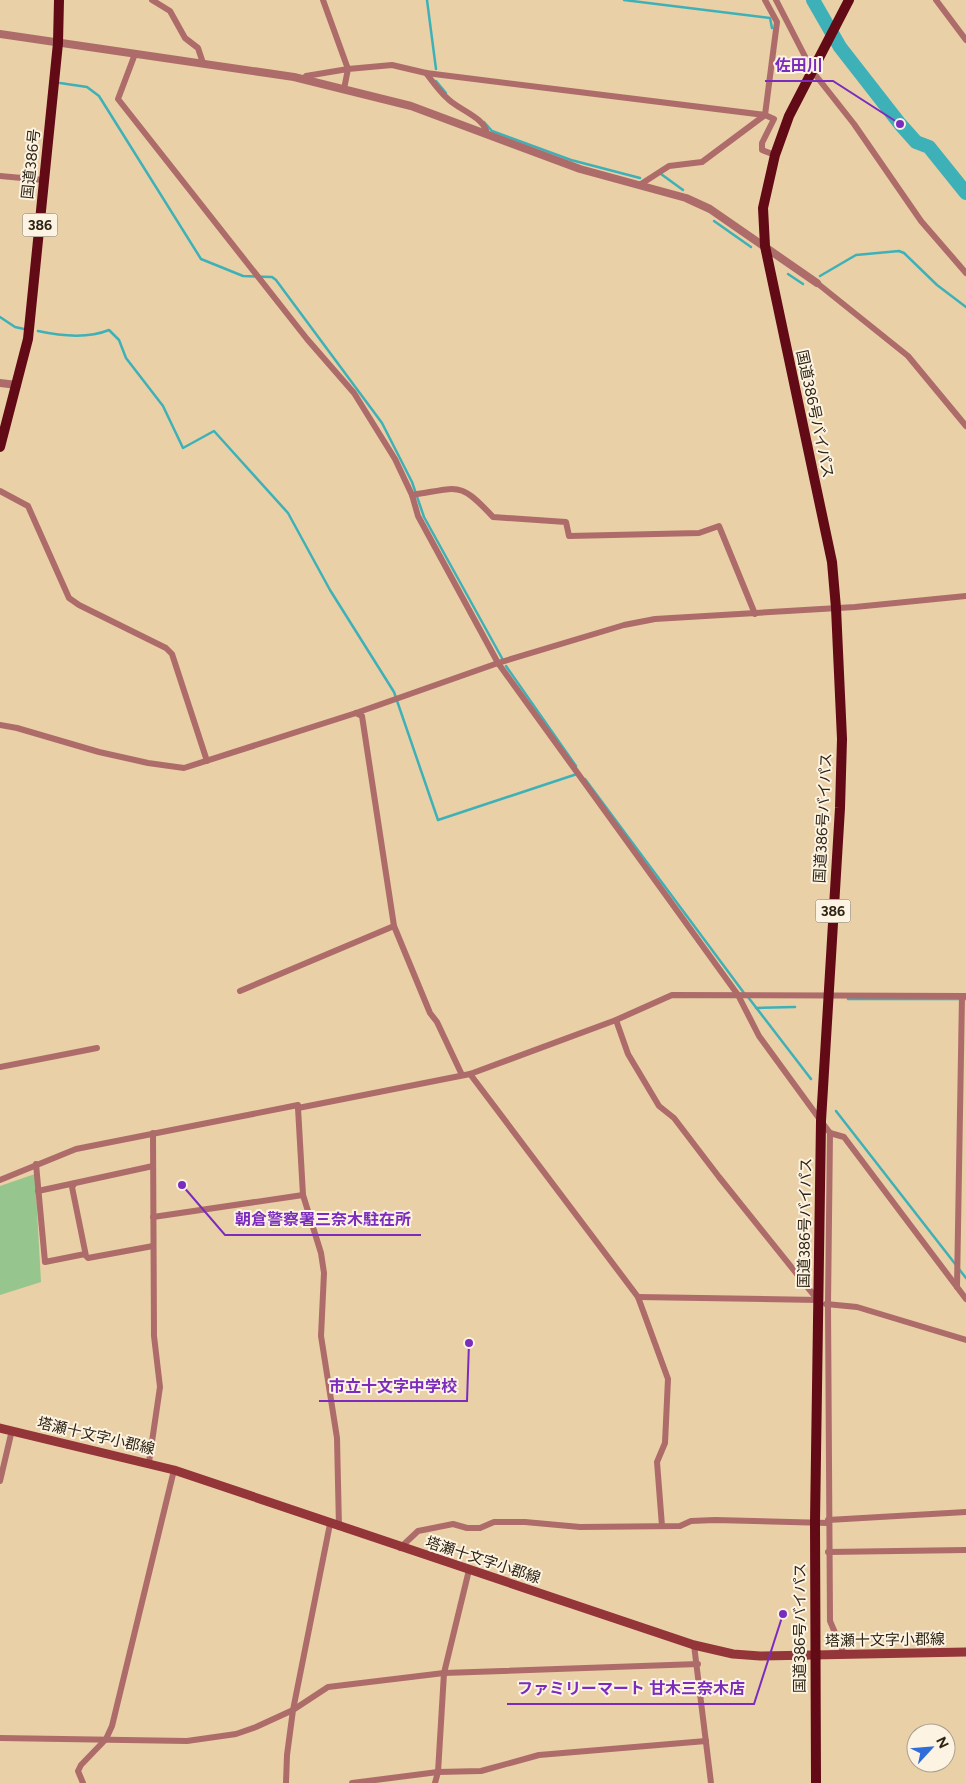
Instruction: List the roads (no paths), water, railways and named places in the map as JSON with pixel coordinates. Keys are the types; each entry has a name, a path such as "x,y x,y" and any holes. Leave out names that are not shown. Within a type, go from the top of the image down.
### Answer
{"highway":[{"name":"国道386号","path":"0,447 17,385 29,330 58,43 59,0"},
{"name":"国道386号バイパス","path":"816,1783 814,1522 821,1121 840,808 842,739 832,562 765,246 763,208 774,155 789,116 849,0"}],"main road":[{"name":"塔瀬十文字小郡線","path":"0,1428 150,1462 400,1548 694,1645 733,1654 816,1656 966,1652"}],"street":[{"path":"152,0 170,11 185,38 198,48 203,63"},
{"path":"323,0 348,69 344,89"},
{"path":"642,184 669,166 702,162 765,115 777,22 765,0"},
{"path":"776,0 813,72 854,124 921,221 966,273"},
{"path":"936,0 966,40"},
{"path":"0,34 303,79 410,106 580,168 686,198 710,209 817,283 908,356 966,426"},
{"path":"135,54 118,99 307,340 354,394 395,459 412,495 418,516 498,663 738,995 759,1036 821,1121 830,1133 844,1137 966,1299"},
{"path":"303,79 306,76 392,64 426,73 765,115 774,119 762,143 762,150 774,155"},
{"path":"426,73 448,99 481,123 487,135"},
{"path":"0,176 44,180"},
{"path":"0,383 17,385"},
{"path":"412,495 458,488 473,495 493,517 566,522 569,536 699,532 719,526 755,614"},
{"path":"0,491 28,506 70,598 79,605 166,648 172,654 207,761"},
{"path":"0,725 148,763 184,768 498,663 636,622 836,608 966,596"},
{"path":"356,712 362,716 394,926 430,1013 437,1022 462,1075"},
{"path":"240,991 394,926"},
{"path":"298,1108 470,1074 616,1020 672,996 828,995 963,998 957,1288"},
{"path":"616,1020 628,1054 659,1106 674,1118 718,1178 819,1300 828,1305 857,1307 966,1340"},
{"path":"0,1067 97,1048"},
{"path":"470,1074 638,1297 668,1379 665,1443 657,1462 662,1526"},
{"path":"0,1180 76,1149 298,1105 303,1194 321,1253 324,1273 321,1336 337,1438 335,1526 292,1710 286,1783"},
{"path":"150,1462 160,1387 154,1336 153,1133"},
{"path":"830,1133 828,1552 830,1621 844,1654"},
{"path":"36,1165 45,1262 85,1254"},
{"path":"38,1191 153,1166"},
{"path":"75,1183 72,1187 85,1254 88,1258 153,1246"},
{"path":"153,1218 303,1194"},
{"path":"638,1297 819,1300"},
{"path":"0,1481 12,1430"},
{"path":"83,1783 78,1771 81,1765 106,1739 112,1726 174,1470"},
{"path":"400,1548 418,1530 453,1524 467,1528 480,1528 494,1522 525,1522 572,1526 680,1526 691,1521 814,1522 966,1512"},
{"path":"828,1552 966,1550"},
{"path":"435,1783 438,1772 444,1673 469,1570"},
{"path":"694,1645 698,1664 711,1783"},
{"path":"0,1738 187,1741 212,1739 236,1734 292,1710 328,1687 444,1673 698,1664"},
{"path":"352,1783 438,1772 481,1771 539,1755 706,1741"}],"waterway":[{"path":"427,0 436,69"},
{"path":"624,0 770,18 772,28"},
{"path":"813,0 840,47 900,124 916,142 929,147 966,193"},
{"path":"436,81 446,93"},
{"path":"60,83 87,87 99,96 201,259 243,276 272,277 276,280 382,423 412,482 424,517 503,660"},
{"path":"484,122 492,131 571,160 640,178"},
{"path":"661,174 683,190"},
{"path":"714,221 751,247"},
{"path":"820,276 856,255 899,251 904,253 937,285 966,307"},
{"path":"788,274 803,284"},
{"path":"0,317 15,327 24,329"},
{"path":"38,331 83,336 109,330 119,340 126,358 163,406 183,448 214,431 288,513 330,590 394,692 438,820 577,774"},
{"path":"506,666 576,766"},
{"path":"585,779 744,993"},
{"path":"748,997 811,1079"},
{"path":"848,999 966,999"},
{"path":"756,1008 795,1007"},
{"path":"836,1111 956,1265"},
{"path":"959,1269 966,1278"}],"place":[{"name":"佐田川","path":"900,124"},
{"name":"朝倉警察署三奈木駐在所","path":"182,1185"},
{"name":"市立十文字中学校","path":"469,1343"},
{"name":"ファミリーマート 甘木三奈木店","path":"783,1614"}]}
